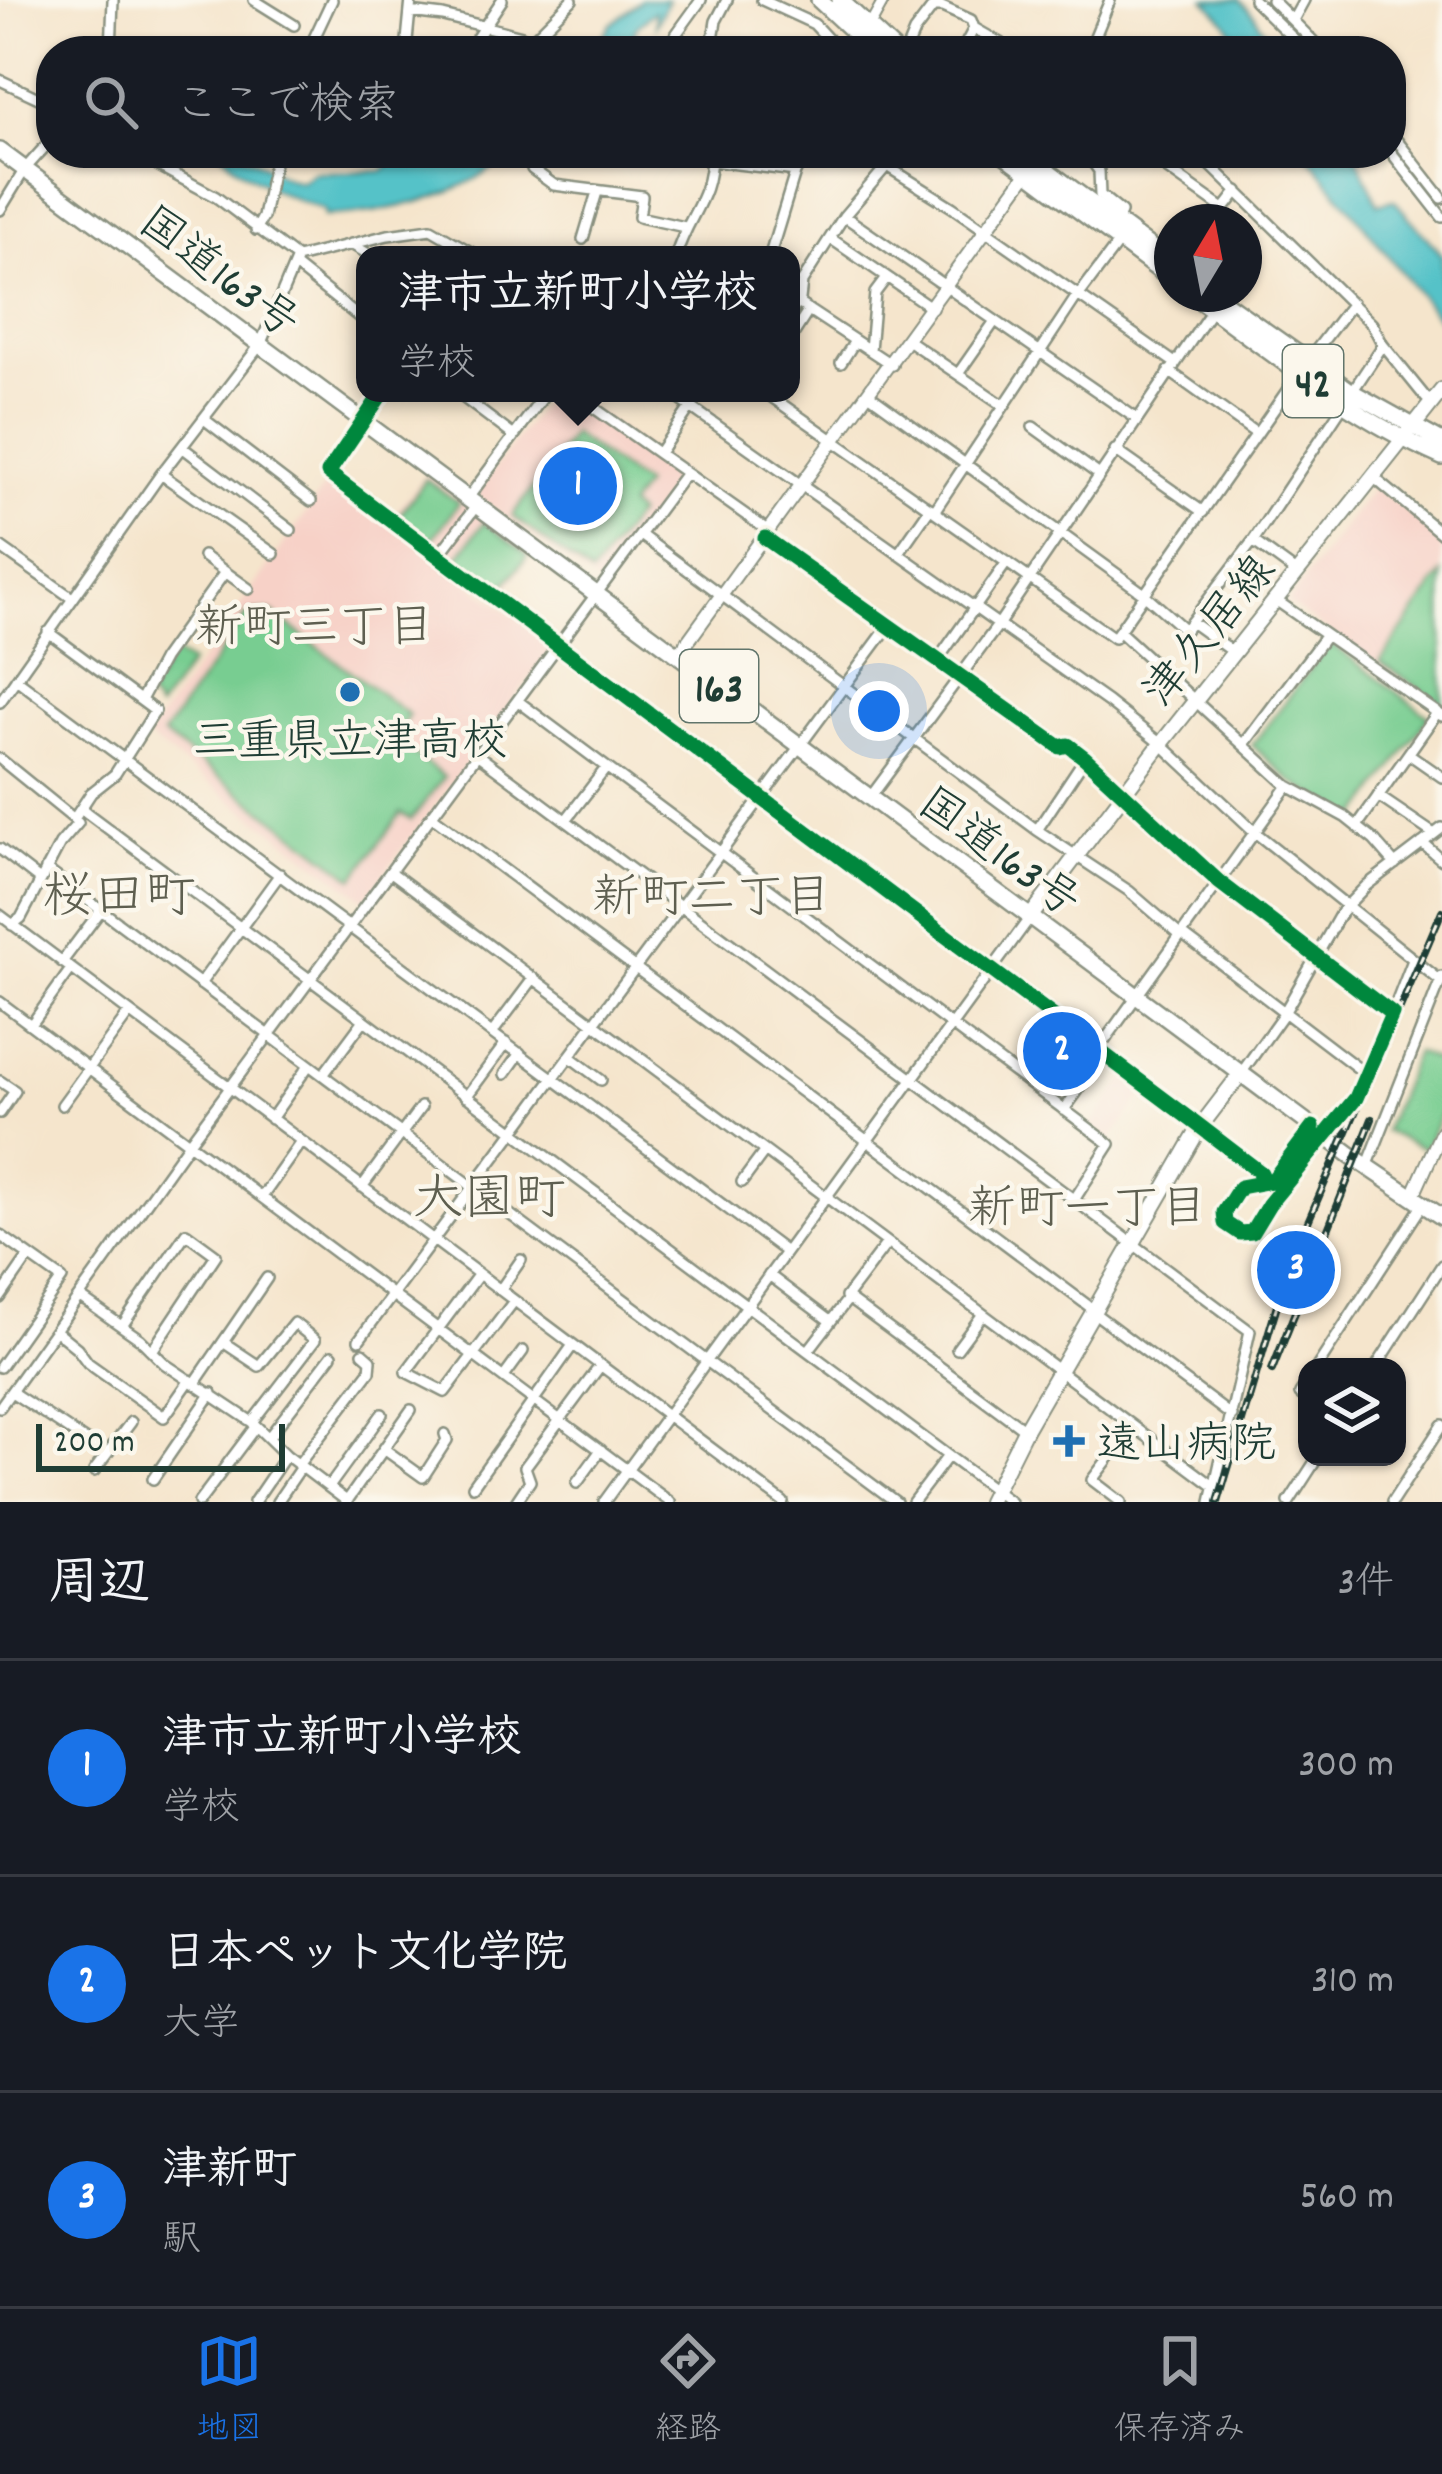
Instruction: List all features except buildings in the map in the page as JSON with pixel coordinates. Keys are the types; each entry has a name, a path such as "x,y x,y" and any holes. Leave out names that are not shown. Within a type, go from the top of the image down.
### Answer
{"main road":[{"path":"819,0 858,36"},
{"path":"840,0 879,36"},
{"name":"国道163号","path":"0,151 869,799 1367,1167 1442,1217"},
{"path":"1040,168 1119,242 1154,267"},
{"path":"1043,168 1154,250"},
{"name":"42","path":"1230,312 1442,457"},
{"name":"津久居線","path":"1031,916 1442,389"},
{"name":"42","path":"1405,433 1442,442"},
{"path":"991,1496 1024,1430 1200,1127 1242,1072"}],"street":[{"path":"112,36 113,0"},
{"path":"254,0 274,5 294,25"},
{"path":"315,36 332,0"},
{"path":"478,36 502,0"},
{"path":"536,36 572,0"},
{"path":"675,36 701,0"},
{"path":"714,36 727,0"},
{"path":"762,0 814,24 825,36"},
{"path":"869,27 884,0"},
{"path":"956,14 964,0"},
{"path":"1254,0 1291,36"},
{"path":"1272,0 1308,36"},
{"path":"1293,20 1304,0"},
{"path":"407,36 410,6 522,36"},
{"path":"1097,36 1105,6"},
{"path":"912,36 933,7 971,20 974,28 988,36"},
{"path":"970,36 974,28"},
{"path":"0,80 36,97"},
{"path":"1406,153 1442,198"},
{"path":"0,210 36,157"},
{"path":"163,168 216,196 356,314"},
{"path":"256,230 273,168"},
{"path":"533,168 554,185 642,196 639,217 685,227"},
{"path":"679,246 691,212 703,204 709,168"},
{"path":"778,168 796,171"},
{"path":"773,246 797,168"},
{"path":"800,288 844,216 885,168 1078,296 1257,434"},
{"path":"678,655 892,365 1027,168"},
{"path":"898,554 1119,242 1121,212 1100,195 1097,168"},
{"path":"1166,168 1216,204"},
{"path":"1214,168 1372,324 1426,398"},
{"path":"1403,168 1442,218"},
{"path":"1226,204 1238,191"},
{"path":"583,239 597,192"},
{"path":"844,216 1137,419"},
{"path":"0,702 161,474 260,345 296,262 351,244 436,229 462,246"},
{"path":"830,238 932,308"},
{"path":"351,244 356,247"},
{"path":"870,350 875,293 887,277"},
{"path":"779,402 1114,638 1352,303"},
{"path":"800,309 809,310 892,365"},
{"path":"800,324 809,310"},
{"path":"869,799 997,624 1208,312"},
{"path":"958,374 995,321"},
{"path":"841,363 855,341"},
{"path":"909,341 1003,405"},
{"path":"870,395 1059,531 1185,630 1253,541 1383,345"},
{"path":"376,402 326,479 440,555 1262,1173 1265,1182"},
{"path":"469,402 514,436"},
{"path":"440,555 539,402"},
{"path":"586,402 888,627 1060,747 1068,745 1125,791 1220,882 1392,1014"},
{"path":"683,402 1161,744 1256,833 1442,979 1367,1167"},
{"path":"658,453 695,402"},
{"path":"204,419 311,501"},
{"path":"1033,427 1098,474"},
{"path":"182,447 291,530"},
{"path":"1115,450 1203,512"},
{"path":"0,1407 189,1143 686,473"},
{"path":"161,474 274,554"},
{"path":"1372,476 1442,534"},
{"path":"642,536 1036,830 1129,890 1367,1075"},
{"path":"1253,541 1298,573"},
{"path":"0,547 71,598"},
{"path":"203,556 249,590"},
{"path":"937,661 1007,562"},
{"path":"141,700 225,572"},
{"path":"1277,601 1439,715 1357,826"},
{"path":"1191,622 1234,653"},
{"path":"359,1340 888,627"},
{"path":"12,925 21,918 92,794 115,774 155,711 48,632"},
{"path":"1119,632 1288,786 1357,826 1395,864"},
{"path":"1245,743 1326,635"},
{"path":"16,679 786,1252"},
{"path":"518,701 1110,1144 1074,1200"},
{"path":"1409,754 1442,778"},
{"path":"478,755 1250,1330 1211,1502"},
{"path":"1036,830 1085,758"},
{"path":"0,759 241,928 948,1456 991,1496 1010,1502"},
{"path":"566,820 606,768"},
{"path":"1064,1110 1138,994 1288,786"},
{"path":"1242,1072 1284,1013 1348,906 1438,831 1378,796"},
{"path":"432,816 1232,1417"},
{"path":"1422,844 1442,860"},
{"path":"0,849 40,880"},
{"path":"46,869 896,1502"},
{"path":"391,872 1214,1487"},
{"path":"200,984 280,874"},
{"path":"31,1024 101,910"},
{"path":"0,914 783,1502"},
{"path":"604,1502 1031,916"},
{"path":"1319,1131 1252,1232 1246,1235 1225,1223 1223,1212 1240,1187 1272,1181 1319,1131 1356,1098 1413,960"},
{"path":"493,1033 533,979"},
{"path":"0,1002 670,1502"},
{"path":"62,1105 129,1013"},
{"path":"323,1075 364,1020"},
{"path":"466,1096 506,1043"},
{"path":"505,1074 520,1054"},
{"path":"570,1057 601,1080"},
{"path":"271,1119 309,1065"},
{"path":"0,1081 15,1091 0,1113"},
{"path":"362,1187 421,1107"},
{"path":"1322,1358 1418,1201 1441,1135"},
{"path":"262,1197 301,1142"},
{"path":"742,1182 765,1151"},
{"path":"122,1326 186,1233 216,1255 152,1351"},
{"path":"0,1235 62,1279 0,1367"},
{"path":"808,1352 887,1243"},
{"path":"0,1298 29,1256"},
{"path":"500,1290 521,1260"},
{"path":"1382,1358 1442,1265"},
{"path":"479,1274 406,1372 445,1392 514,1301"},
{"path":"770,1275 830,1321"},
{"path":"56,1331 88,1363 164,1417 267,1278"},
{"path":"80,1298 254,1424 348,1502 411,1410"},
{"path":"848,1299 1024,1430"},
{"path":"957,1349 983,1314"},
{"path":"199,1502 315,1340 294,1323 259,1366 224,1342"},
{"path":"473,1486 573,1345"},
{"path":"504,1377 523,1351"},
{"path":"277,1502 370,1371 371,1360 363,1353"},
{"path":"269,1437 332,1355"},
{"path":"516,1502 530,1481 526,1467 600,1366"},
{"path":"153,1479 212,1393"},
{"path":"13,1394 106,1454"},
{"path":"328,1487 382,1414"},
{"path":"94,1471 130,1423"},
{"path":"1392,1502 1442,1425"},
{"path":"1121,1502 1092,1480 1133,1426"},
{"path":"384,1449 423,1478 447,1440 445,1434"},
{"path":"577,1483 601,1450"},
{"path":"254,1502 286,1455"},
{"path":"913,1502 948,1456"},
{"path":"1289,1502 1312,1466"}],"shaded area":[{"path":"543,402 581,402 681,473 600,586 475,495"},
{"path":"426,474 533,552 501,597 393,516"},
{"name":"三重県立津高校","path":"330,479 554,646 365,899 147,737"},
{"path":"1374,486 1442,539 1442,711 1287,603"},
{"path":"1126,1077 1146,1091 1110,1141 1091,1127"}],"green space":[{"path":"572,434 644,485 628,507 637,514 591,575 512,516"},
{"path":"426,479 459,503 431,541 398,517"},
{"path":"484,522 528,555 499,593 456,560"},
{"path":"1442,574 1442,704 1380,662"},
{"path":"271,612 409,715 393,738 444,777 411,820 401,813 354,878 163,735 248,613"},
{"path":"1330,643 1429,716 1357,819 1292,782 1252,745"},
{"path":"173,652 190,664 158,709 148,697"},
{"path":"1416,1052 1442,1064 1442,1111 1425,1149 1384,1131"}],"water":[{"path":"641,0 668,0 656,25 655,11 636,27 634,36 603,36"},
{"path":"1206,0 1239,0 1268,36 1234,36"},
{"path":"239,168 268,168 301,182 313,172 493,168 424,200 372,212 324,216 324,210 257,181"},
{"path":"1318,168 1362,168 1378,204 1394,200 1442,255 1442,323"}],"railway":[{"path":"1218,1502 1288,1268 1442,911"},
{"path":"1272,1370 1372,1119"}],"cycle path":[{"path":"376,402 328,473 1197,1124 1261,1173 1265,1182"},
{"path":"765,538 1060,747 1068,745 1219,882 1392,1014 1356,1098 1269,1204 1252,1232 1240,1233 1225,1223 1224,1212 1240,1187 1272,1181 1313,1127"}],"place":[{"name":"津市立新町小学校","path":"578,486"},
{"name":"三重県立津高校","path":"350,692"},
{"name":"日本ペット文化学院","path":"1062,1051"},
{"name":"津新町","path":"1296,1270"},
{"name":"遠山病院","path":"1069,1441"}],"district":[{"name":"新町三丁目","path":"315,624"},
{"name":"桜田町","path":"119,893"},
{"name":"新町二丁目","path":"712,894"},
{"name":"大園町","path":"489,1195"},
{"name":"新町一丁目","path":"1088,1205"}]}
